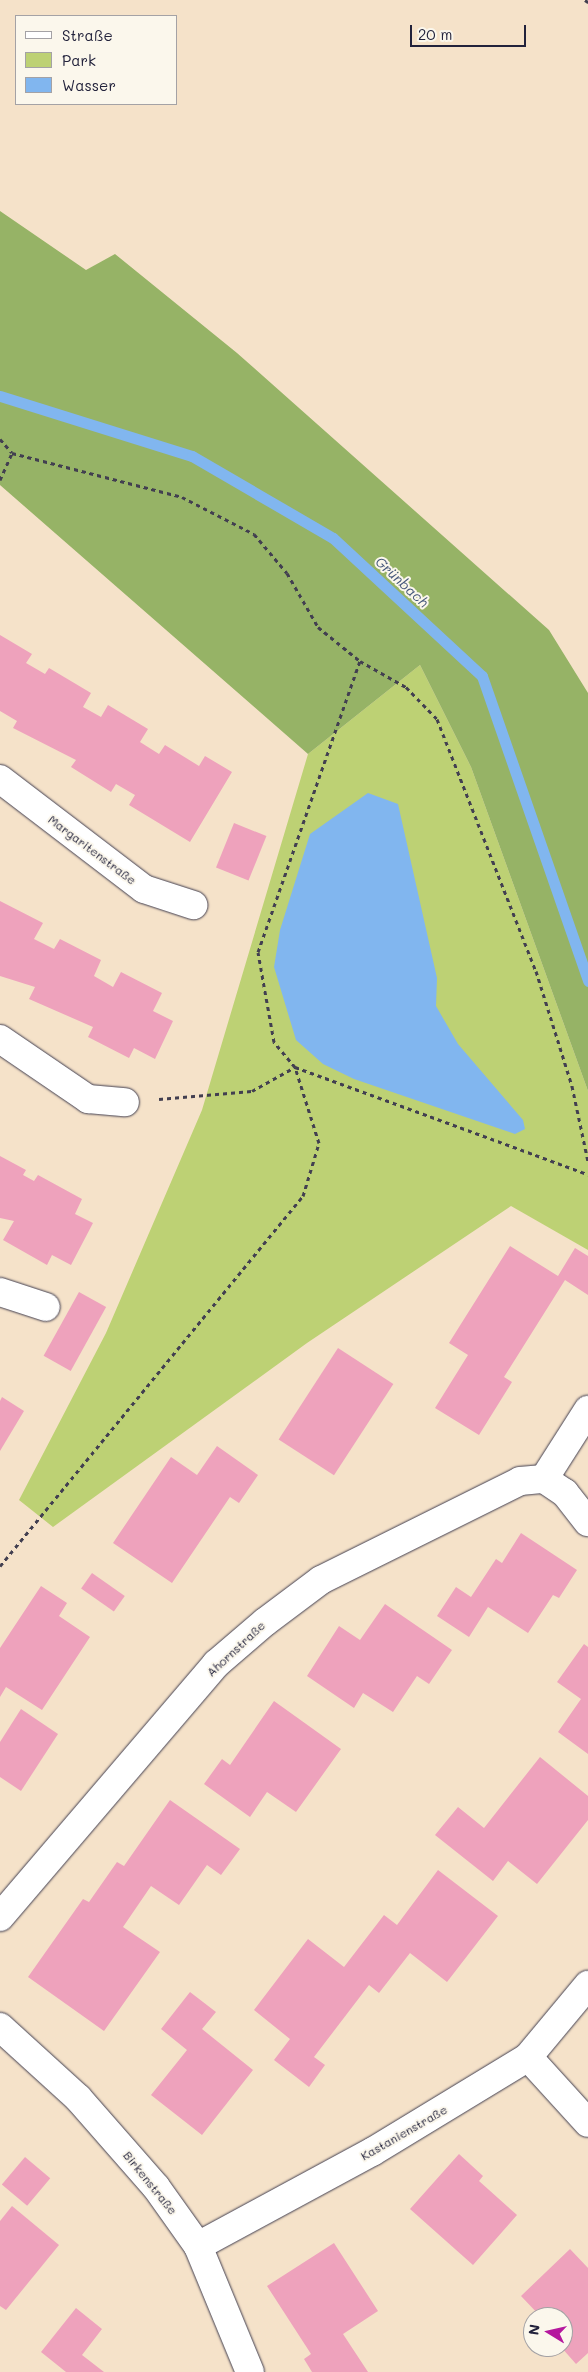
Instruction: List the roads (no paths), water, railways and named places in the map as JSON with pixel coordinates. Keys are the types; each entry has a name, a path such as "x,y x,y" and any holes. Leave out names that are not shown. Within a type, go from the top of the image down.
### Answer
{"street":[{"name":"Margaritenstraße","path":"0,779 144,889 193,905"},
{"path":"0,1039 88,1100 125,1102"},
{"path":"0,1292 46,1308"},
{"path":"588,1410 544,1479 565,1493 588,1522"},
{"name":"Ahornstraße","path":"0,1917 216,1664 265,1622 321,1580 520,1481 544,1479"},
{"path":"588,1985 528,2058 588,2123"},
{"name":"Birkenstraße","path":"0,2027 78,2098 156,2187 198,2246 250,2372"},
{"name":"Kastanienstraße","path":"198,2246 372,2152 528,2058"}],"water":[{"path":"368,793 398,804 437,978 436,1006 458,1044 523,1120 525,1129 515,1134 354,1079 323,1064 296,1040 274,967 280,930 310,834"}],"waterway":[{"name":"Grünbach","path":"0,396 192,456 333,538 482,676 588,981"}]}
